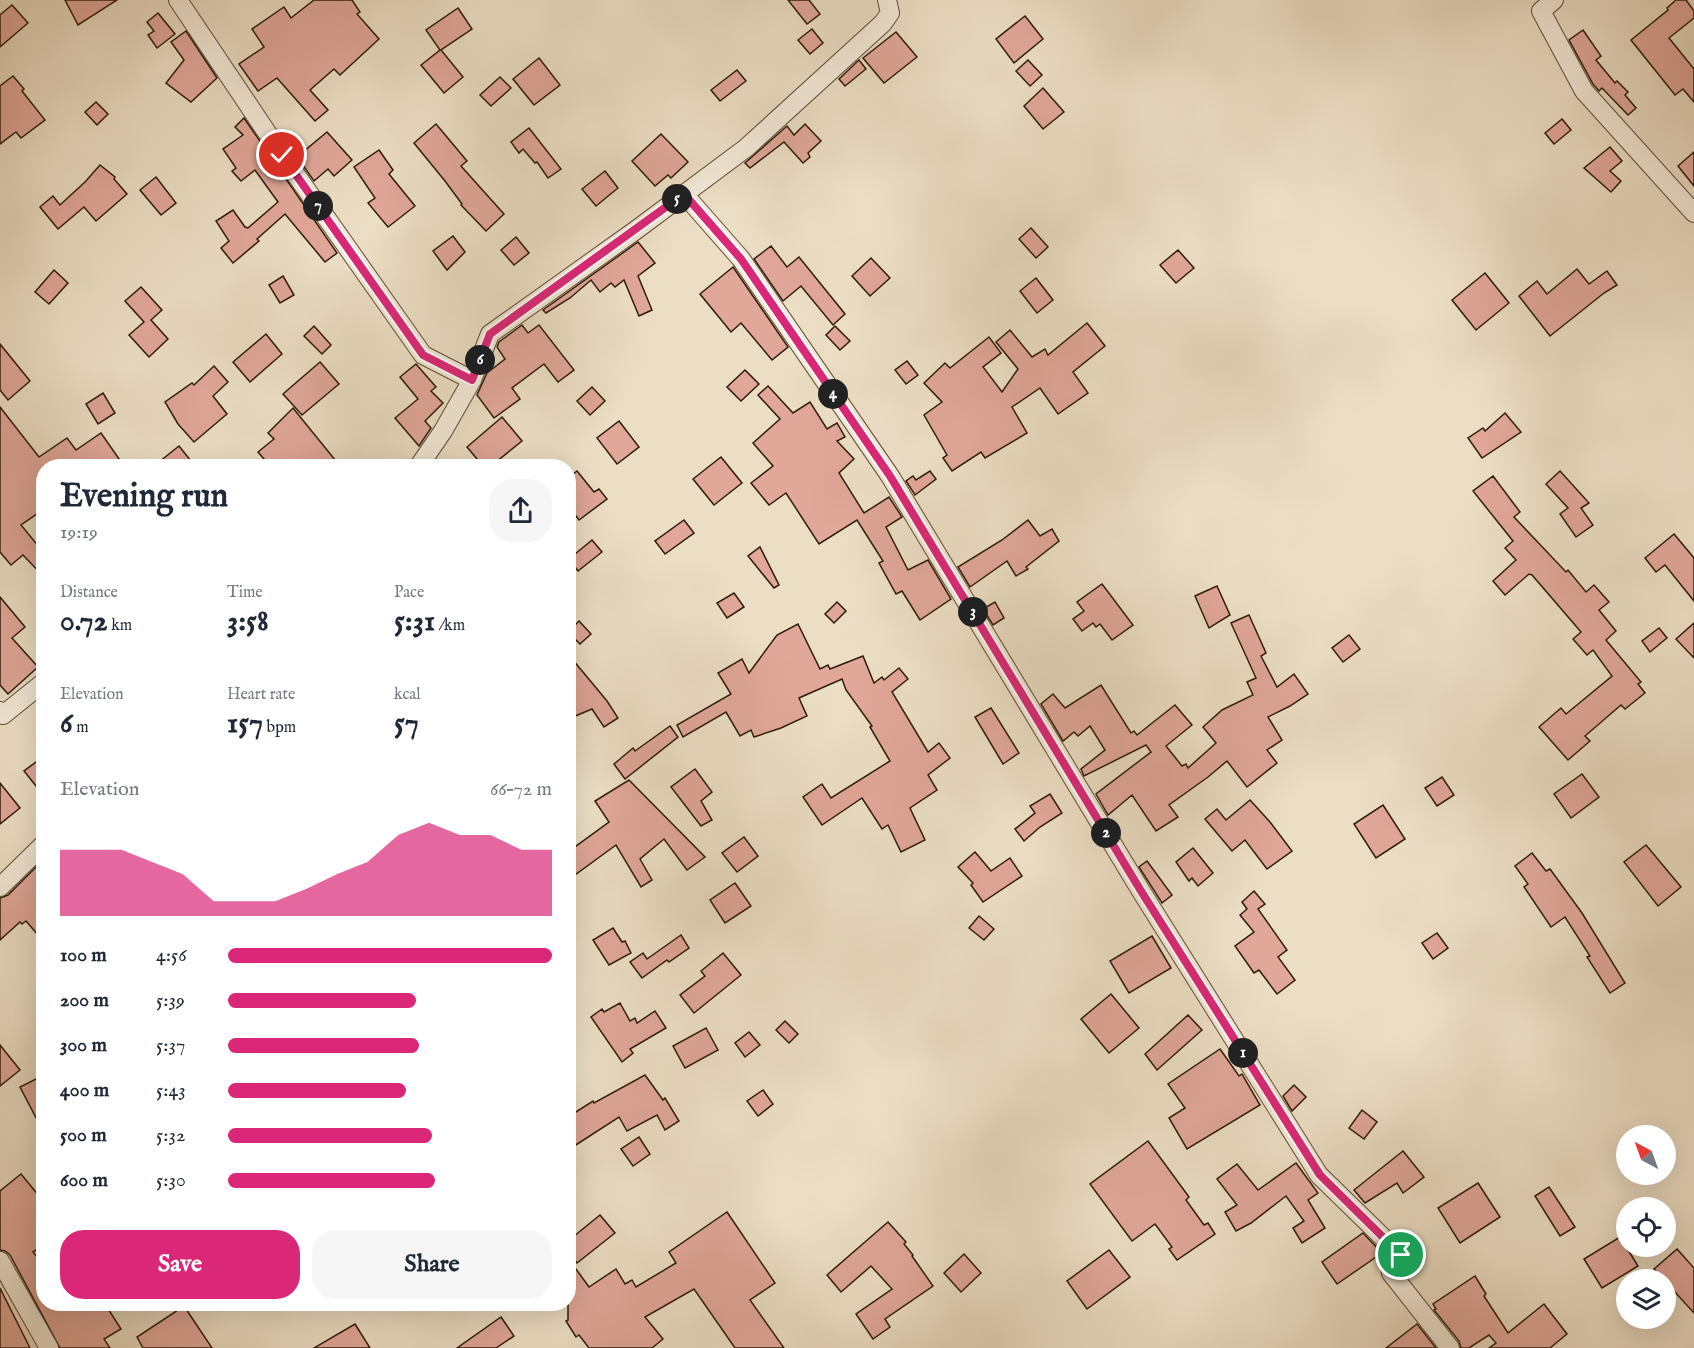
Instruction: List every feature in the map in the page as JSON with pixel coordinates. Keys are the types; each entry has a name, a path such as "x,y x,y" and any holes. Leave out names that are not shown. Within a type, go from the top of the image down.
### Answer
{"street":[{"path":"178,0 282,155 423,355 472,380"},
{"path":"424,459 443,431 472,380 490,334 746,147 883,23 890,13 887,0"},
{"path":"1554,0 1541,11 1584,91 1694,213"},
{"path":"684,194 741,259 890,476 1141,891 1320,1175 1401,1255 1391,1273 1450,1348"},
{"path":"0,711 3,715 36,688"},
{"path":"0,887 36,852"},
{"path":"0,1261 50,1348"}],"building":[{"path":"65,0 117,0 78,25"},
{"path":"314,0 352,0 360,12 357,14 379,39 340,75 334,69 310,90 328,110 315,121 277,78 258,91 239,64 264,47 252,29 284,7 291,18"},
{"path":"788,0 809,0 820,14 807,24"},
{"path":"1676,0 1686,0 1694,11 1694,18 1669,38 1694,69 1694,102 1683,89 1675,95 1631,40 1668,10 1667,8"},
{"path":"12,5 28,23 0,47 0,15"},
{"path":"458,8 472,29 441,50 463,77 444,93 421,65 440,50 426,30"},
{"path":"158,13 175,34 157,48 148,35 154,31 147,22"},
{"path":"1025,16 1043,39 1014,63 996,39"},
{"path":"812,29 823,43 810,54 798,40"},
{"path":"1583,30 1601,56 1596,60 1615,83 1617,81 1628,92 1625,95 1636,108 1628,115 1602,88 1599,91 1593,84 1569,40"},
{"path":"186,31 217,78 191,102 166,83 184,60 171,42"},
{"path":"896,32 917,57 884,83 863,58"},
{"path":"539,58 560,85 534,105 513,79"},
{"path":"859,60 866,69 845,86 839,79"},
{"path":"1028,60 1042,75 1030,86 1016,71"},
{"path":"737,70 746,81 720,101 711,90"},
{"path":"13,76 45,120 21,138 16,132 0,144 0,86"},
{"path":"500,77 511,88 491,106 480,95"},
{"path":"1043,88 1064,112 1043,129 1024,106"},
{"path":"96,102 108,114 97,125 85,112"},
{"path":"244,118 337,253 325,262 285,214 257,239 259,241 233,263 221,248 229,241 216,221 233,210 248,228 278,202 255,170 241,181 232,171 236,168 223,149 243,135 235,127"},
{"path":"1562,119 1571,130 1554,144 1545,133"},
{"path":"436,124 467,161 461,166 504,214 486,231 461,205 414,143"},
{"path":"805,124 821,141 808,153 810,157 803,163 784,142 750,168 745,163 787,126 794,135"},
{"path":"529,128 561,169 548,178 537,162 535,163 523,149 519,153 511,142"},
{"path":"327,132 352,160 334,176 328,169 314,181 297,157"},
{"path":"661,134 688,162 671,178 668,175 655,186 632,161"},
{"path":"1610,147 1622,161 1610,171 1621,181 1611,192 1584,168"},
{"path":"379,150 393,170 389,174 415,206 388,227 368,203 375,198 354,167"},
{"path":"1694,152 1694,186 1678,166"},
{"path":"100,165 115,177 114,179 127,194 96,221 84,207 58,229 40,207 53,196 60,205"},
{"path":"605,171 618,188 596,206 582,189"},
{"path":"156,177 176,203 161,215 140,190"},
{"path":"1031,228 1048,247 1036,258 1019,239"},
{"path":"453,236 465,252 447,270 433,251"},
{"path":"516,237 529,253 514,265 501,250"},
{"path":"638,242 655,263 638,276 652,310 639,316 624,280 615,287 611,283 600,292 591,280 570,298 546,313 543,310"},
{"path":"771,246 787,267 799,257 845,314 833,325 801,286 783,301 754,259"},
{"path":"1178,250 1194,268 1176,283 1160,265"},
{"path":"871,258 890,278 870,296 852,276"},
{"path":"733,267 788,347 772,360 741,323 731,332 700,294"},
{"path":"1577,269 1589,284 1607,271 1617,285 1550,336 1519,296 1537,281 1547,294"},
{"path":"54,270 68,283 49,304 35,292"},
{"path":"1485,273 1509,303 1476,330 1452,300"},
{"path":"283,276 294,295 280,303 269,285"},
{"path":"1036,278 1053,300 1037,313 1020,291"},
{"path":"141,287 162,310 151,320 168,339 149,357 129,335 144,322 125,301"},
{"path":"1087,323 1105,346 1073,372 1088,393 1058,414 1040,388 1012,407 1027,433 985,458 981,452 952,471 943,458 947,455 924,415 942,402 924,383 945,363 950,368 989,337 1001,353 983,367 1002,392 1018,369 996,342 1010,330 1032,357 1045,349 1048,355"},
{"path":"522,325 528,333 539,325 574,370 558,382 544,364 512,388 520,399 494,418 477,395 487,373 505,359 497,347 499,342"},
{"path":"314,326 331,345 322,354 304,336"},
{"path":"835,326 850,341 840,350 826,335"},
{"path":"266,334 282,354 250,382 233,362"},
{"path":"0,344 30,381 8,400 0,390"},
{"path":"907,361 918,375 906,384 895,370"},
{"path":"320,362 339,384 302,415 283,394"},
{"path":"416,364 436,387 431,391 443,403 425,421 431,428 419,446 395,418 418,399 400,377"},
{"path":"214,366 228,382 213,396 227,414 194,442 178,424 165,402 192,383 194,385"},
{"path":"745,370 759,384 741,401 727,387"},
{"path":"768,386 793,413 810,402 827,429 837,423 845,437 837,441 854,459 839,473 864,513 889,497 902,517 886,527 908,570 928,560 951,599 920,620 902,591 896,594 879,563 883,561 857,520 819,544 786,493 769,505 751,483 773,466 753,443 780,419 758,395"},
{"path":"592,387 605,401 590,415 577,401"},
{"path":"103,393 115,413 98,424 86,404"},
{"path":"0,407 39,457 67,438 76,450 101,433 119,459 36,459 36,515 21,525 36,543 36,569 23,555 11,565 0,552"},
{"path":"293,408 334,459 264,459 258,452 274,439 268,433"},
{"path":"1505,413 1521,432 1482,458 1468,438 1483,428 1485,431"},
{"path":"502,417 522,441 500,459 477,459 467,447"},
{"path":"619,421 639,447 617,464 597,438"},
{"path":"179,446 189,459 163,459"},
{"path":"721,457 742,483 714,505 693,479"},
{"path":"930,471 936,479 915,495 906,481 913,476 916,480"},
{"path":"1560,471 1589,503 1581,508 1593,525 1576,537 1560,514 1568,508 1546,484"},
{"path":"576,472 594,492 599,489 607,499 579,520 576,516"},
{"path":"1493,476 1520,512 1514,517 1566,572 1568,570 1586,592 1594,585 1609,602 1599,610 1616,631 1606,640 1641,682 1638,684 1645,693 1625,709 1621,705 1585,736 1590,741 1568,760 1539,727 1561,708 1566,714 1612,676 1593,650 1587,655 1573,639 1581,632 1532,575 1529,574 1505,595 1493,581 1516,560 1505,548 1513,541 1473,491"},
{"path":"684,520 694,533 665,554 655,541"},
{"path":"1028,520 1040,536 1052,529 1059,541 1026,567 1028,569 1016,576 1007,561 970,587 958,567 1002,540"},
{"path":"1674,534 1694,558 1694,601 1665,565 1656,572 1645,558"},
{"path":"592,540 602,552 578,571 576,553"},
{"path":"760,547 779,585 774,588 748,556"},
{"path":"1102,584 1133,625 1112,640 1100,624 1096,627 1093,623 1082,631 1073,619 1084,611 1077,602"},
{"path":"1217,586 1230,615 1209,628 1195,596"},
{"path":"734,593 744,607 727,618 717,603"},
{"path":"0,597 25,627 12,638 36,665 36,669 8,694 0,685"},
{"path":"837,602 846,611 834,623 825,614"},
{"path":"995,602 1004,618 993,625 983,609"},
{"path":"1249,615 1266,653 1261,656 1277,687 1294,674 1308,694 1268,717 1282,740 1267,750 1277,763 1247,787 1227,761 1169,805 1178,817 1156,831 1132,795 1108,815 1096,794 1151,752 1146,745 1084,776 1081,769 1105,750 1090,726 1078,736 1074,732 1063,741 1041,704 1053,694 1065,708 1101,685 1131,733 1134,731 1137,735 1175,705 1192,725 1166,746 1182,766 1186,764 1188,768 1216,743 1203,727 1222,710 1253,695 1247,682 1256,678 1231,623"},
{"path":"579,621 591,634 580,644 576,640 576,624"},
{"path":"1694,623 1694,658 1676,639"},
{"path":"798,624 820,669 828,665 830,669 863,656 874,683 882,677 884,680 899,668 908,679 892,692 928,752 939,743 950,758 928,775 937,790 910,808 925,840 901,852 888,825 882,829 862,798 822,825 803,797 822,784 831,798 890,761 870,727 872,726 846,690 842,679 799,698 807,716 781,728 754,737 751,730 740,736 726,712 683,737 677,725 731,694 718,673 742,659 749,673 777,635"},
{"path":"1659,628 1667,638 1650,652 1642,641"},
{"path":"1349,635 1360,649 1343,662 1332,648"},
{"path":"576,664 618,718 604,727 592,709 576,716"},
{"path":"991,708 1019,753 1003,764 975,717"},
{"path":"670,726 678,737 625,779 614,764 633,748 635,751"},
{"path":"36,762 36,786 24,771"},
{"path":"695,769 712,792 701,801 712,820 701,826 671,787"},
{"path":"1582,774 1599,797 1571,818 1554,794"},
{"path":"1442,777 1454,795 1437,806 1425,788"},
{"path":"629,780 705,857 687,870 664,839 640,859 652,880 641,887 616,845 576,874 576,846 609,822 595,801"},
{"path":"0,783 20,808 0,824"},
{"path":"1050,794 1062,813 1024,841 1015,829 1035,813 1030,806"},
{"path":"1250,800 1292,851 1267,869 1245,840 1232,851 1205,819 1217,809 1226,820"},
{"path":"1383,805 1405,839 1376,858 1354,824"},
{"path":"744,837 758,856 737,872 722,853"},
{"path":"1646,845 1681,887 1658,906 1624,862"},
{"path":"1193,848 1213,873 1198,886 1192,878 1189,881 1176,862"},
{"path":"975,852 991,871 1010,858 1022,876 983,902 971,885 973,883 958,867"},
{"path":"1532,853 1546,871 1550,869 1582,913 1625,983 1610,993 1565,917 1551,927 1524,887 1528,884 1515,866"},
{"path":"1147,861 1172,895 1162,903 1139,867"},
{"path":"36,867 36,933 26,921 22,924 20,922 0,940 0,898 8,895"},
{"path":"735,883 751,906 725,923 710,900"},
{"path":"1254,891 1265,904 1258,909 1287,950 1278,957 1295,980 1277,994 1259,970 1254,973 1235,946 1254,932 1240,915 1247,909 1242,902"},
{"path":"979,916 994,929 984,940 969,928"},
{"path":"613,928 622,942 625,941 631,953 609,965 593,940"},
{"path":"1437,933 1448,948 1433,959 1422,943"},
{"path":"681,935 689,948 642,978 630,962 643,953 647,959"},
{"path":"1152,936 1171,968 1129,993 1110,961"},
{"path":"723,953 741,975 694,1013 680,995 705,976 701,971"},
{"path":"1111,994 1139,1028 1109,1053 1081,1019"},
{"path":"620,1003 630,1021 635,1018 637,1023 655,1011 666,1028 630,1049 633,1053 622,1062 591,1017 602,1009 604,1012"},
{"path":"1188,1015 1202,1030 1157,1070 1145,1054"},
{"path":"785,1021 798,1034 789,1043 776,1030"},
{"path":"706,1028 718,1050 685,1068 673,1046"},
{"path":"749,1032 760,1045 745,1057 735,1043"},
{"path":"0,1045 20,1070 0,1086"},
{"path":"1220,1049 1239,1076 1242,1074 1260,1105 1187,1149 1169,1118 1185,1108 1168,1084"},
{"path":"645,1075 663,1100 665,1098 679,1121 665,1130 657,1115 627,1131 619,1117 576,1145 576,1112 593,1101 594,1103"},
{"path":"36,1079 36,1118 20,1087"},
{"path":"1294,1085 1306,1097 1292,1111 1283,1096"},
{"path":"763,1090 773,1104 758,1116 747,1101"},
{"path":"1362,1110 1377,1122 1364,1139 1349,1128"},
{"path":"639,1137 650,1154 633,1166 621,1149"},
{"path":"1148,1141 1189,1197 1186,1200 1204,1225 1208,1223 1215,1234 1177,1260 1169,1249 1172,1247 1155,1224 1132,1241 1090,1184"},
{"path":"1403,1151 1424,1177 1403,1193 1397,1183 1365,1203 1354,1190"},
{"path":"1296,1163 1318,1193 1308,1200 1325,1228 1302,1243 1293,1228 1304,1221 1286,1196 1251,1223 1236,1231 1225,1212 1237,1205 1217,1179 1237,1164 1258,1190"},
{"path":"21,1174 36,1192 36,1250 33,1252 36,1256 36,1303 10,1255 0,1250 0,1191"},
{"path":"1478,1183 1500,1217 1460,1243 1438,1208"},
{"path":"1549,1187 1575,1227 1560,1236 1535,1196"},
{"path":"727,1212 775,1283 750,1300 784,1348 735,1348 694,1289 645,1317 663,1339 652,1348 589,1348 579,1335 576,1337 566,1321 568,1311 576,1311 576,1269 589,1287 616,1269 625,1284 632,1280 636,1287 676,1263 669,1252"},
{"path":"600,1215 615,1233 577,1263 576,1234"},
{"path":"888,1222 906,1242 904,1244 933,1286 885,1319 890,1327 873,1339 856,1314 892,1289 871,1266 841,1292 827,1275"},
{"path":"1363,1233 1382,1253 1337,1284 1322,1262"},
{"path":"1616,1239 1616,1257 1632,1257 1638,1266 1633,1269 1616,1269 1616,1279 1602,1288 1584,1259"},
{"path":"1109,1250 1130,1277 1087,1309 1067,1281"},
{"path":"1676,1250 1694,1268 1694,1313 1676,1293 1676,1269 1654,1269 1668,1257 1676,1257"},
{"path":"964,1254 981,1273 961,1292 944,1273"},
{"path":"1475,1276 1486,1294 1484,1296 1508,1333 1544,1304 1567,1334 1550,1348 1489,1348 1496,1343 1489,1335 1469,1348 1461,1348 1459,1341 1434,1310 1436,1309 1433,1304"},
{"path":"0,1288 30,1348 0,1348"},
{"path":"40,1311 109,1311 121,1329 104,1339 110,1348 60,1348"},
{"path":"176,1311 187,1311 212,1348 143,1348 137,1337"},
{"path":"501,1317 514,1336 496,1348 457,1348"},
{"path":"355,1324 370,1348 314,1348"},
{"path":"1417,1324 1436,1348 1386,1348"}],"route":[{"path":"282,155 423,355 472,380 490,334 684,194 741,259 890,476 1141,891 1320,1175 1401,1255"}]}
